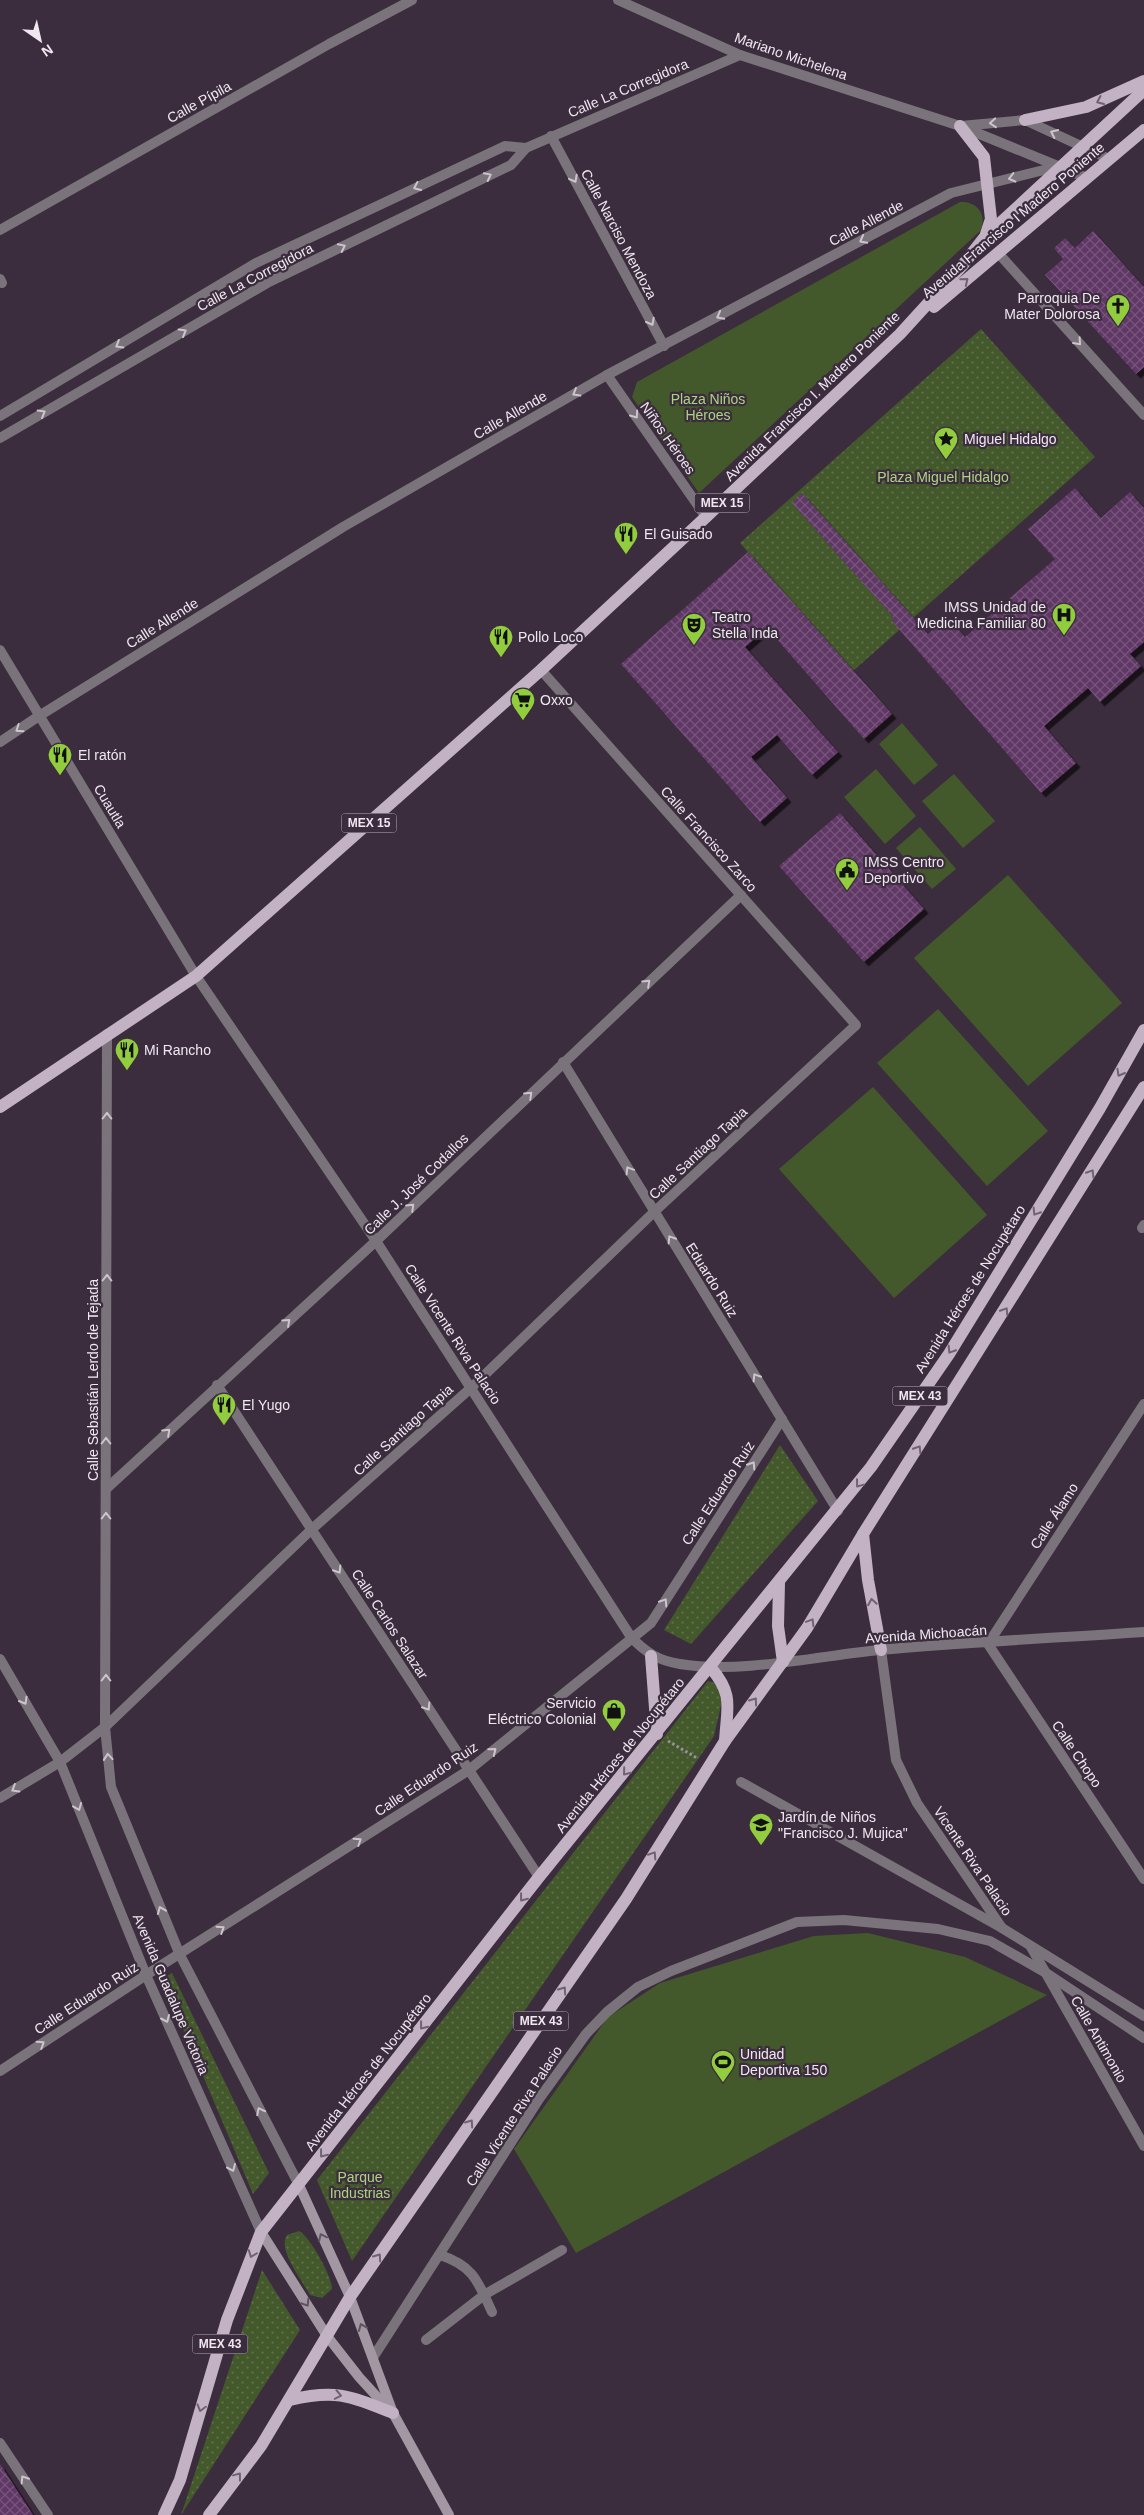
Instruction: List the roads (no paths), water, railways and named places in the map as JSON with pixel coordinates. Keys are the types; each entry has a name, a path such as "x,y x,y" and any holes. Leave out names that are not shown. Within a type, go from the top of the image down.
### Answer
{"main road":[{"path":"1025,120 1086,107 1144,81"},
{"name":"Avenida Francisco I. Madero Poniente","path":"0,1107 196,976 541,670 706,518 900,334 962,266 984,238 1144,90"},
{"path":"960,126 984,157 991,219 984,238"},
{"name":"Avenida Francisco I Madero Poniente","path":"900,334 999,254 1144,130"},
{"name":"Avenida Héroes de Nocupétaro","path":"164,2515 180,2480 227,2320 260,2232 539,1877 711,1668 838,1511 871,1467 949,1354 1100,1108 1144,1030"},
{"name":"MEX 43","path":"209,2515 261,2446 350,2297 626,1899 725,1741 807,1628 863,1534 1144,1087"},
{"path":"863,1534 870,1589 881,1650"},
{"path":"778,1583 778,1626 783,1662"},
{"path":"651,1656 656,1734"},
{"path":"711,1668 724,1683 728,1696 725,1741"},
{"name":"Avenida Guadalupe Victoria","path":"298,2185 350,2297 374,2356 393,2413"},
{"name":"Avenida Guadalupe Victoria","path":"260,2232 327,2336 359,2377 393,2413"},
{"path":"290,2400 328,2393 357,2399 393,2413 449,2515"}],"street":[{"name":"Calle Pípila","path":"0,230 329,44 412,0"},
{"name":"Mariano Michelena","path":"618,0 740,55 960,126 1087,178"},
{"name":"Calle La Corregidora","path":"0,438 269,282 511,165 526,148 740,55"},
{"name":"Mariano Michelena","path":"960,126 1025,120 1109,159"},
{"name":"Calle Narciso Mendoza","path":"551,136 664,346"},
{"name":"Calle La Corregidora","path":"0,416 256,263 504,146 526,148"},
{"name":"Calle Allende","path":"0,742 343,527 607,375 951,193 1060,166"},
{"path":"999,254 1144,415"},
{"name":"Niños Héroes","path":"607,375 706,518"},
{"name":"Cuautla","path":"0,650 196,976"},
{"name":"Calle Francisco Zarco","path":"541,670 856,1026"},
{"name":"Calle J. José Codallos","path":"106,1489 376,1241 741,895"},
{"name":"Calle Vicente Riva Palacio","path":"196,976 376,1241 472,1387 631,1637 651,1656 678,1664 711,1668"},
{"name":"Calle Santiago Tapia","path":"0,1798 60,1762 105,1727 312,1530 472,1387 654,1212 856,1026"},
{"name":"Calle Sebastián Lerdo de Tejada","path":"105,1727 107,1034"},
{"name":"Eduardo Ruiz","path":"563,1062 838,1511"},
{"name":"Calle Carlos Salazar","path":"217,1386 539,1877"},
{"name":"Calle Álamo","path":"988,1644 1144,1404"},
{"name":"Calle Eduardo Ruiz","path":"0,2071 146,1975 468,1770 631,1637 651,1623 782,1419"},
{"name":"Avenida Michoacán","path":"711,1668 783,1662 881,1650 1144,1632"},
{"name":"Calle Chopo","path":"988,1644 1144,1879"},
{"name":"Vicente Riva Palacio","path":"881,1650 896,1760 917,1804 1002,1928 1144,2016"},
{"name":"Avenida Guadalupe Victoria","path":"0,1659 60,1762 146,1975 260,2232"},
{"name":"Avenida Guadalupe Victoria","path":"105,1727 111,1787 180,1955 298,2185"},
{"path":"741,1782 1002,1928"},
{"name":"Calle Vicente Riva Palacio","path":"374,2356 440,2256 539,2099 586,2034 606,2012 638,1987 671,1971 797,1922 844,1920 938,1929 990,1941 1046,1973 1144,2038"},
{"name":"Calle Antimonio","path":"1030,1946 1144,2146"},
{"path":"426,2340 484,2295 562,2250"},
{"path":"440,2256 462,2263 472,2273 492,2312"},
{"path":"0,2443 48,2515"}],"place":[{"name":"Parroquia De Mater Dolorosa","path":"1118,327"},
{"name":"Miguel Hidalgo","path":"946,460"},
{"name":"El Guisado","path":"626,555"},
{"name":"IMSS Unidad de Medicina Familiar 80","path":"1064,636"},
{"name":"Teatro Stella Inda","path":"694,646"},
{"name":"Pollo Loco","path":"501,658"},
{"name":"Oxxo","path":"523,721"},
{"name":"El ratón","path":"60,776"},
{"name":"IMSS Centro Deportivo","path":"847,891"},
{"name":"Mi Rancho","path":"127,1071"},
{"name":"El Yugo","path":"224,1426"},
{"name":"Servicio Eléctrico Colonial","path":"614,1732"},
{"name":"Jardín de Niños \"Francisco J. Mujica\"","path":"761,1846"},
{"name":"Unidad Deportiva 150","path":"723,2083"}],"park label":[{"name":"Plaza Niños Héroes","path":"708,408"},
{"name":"Plaza Miguel Hidalgo","path":"943,477"},
{"name":"Parque Industrias","path":"360,2186"}]}
